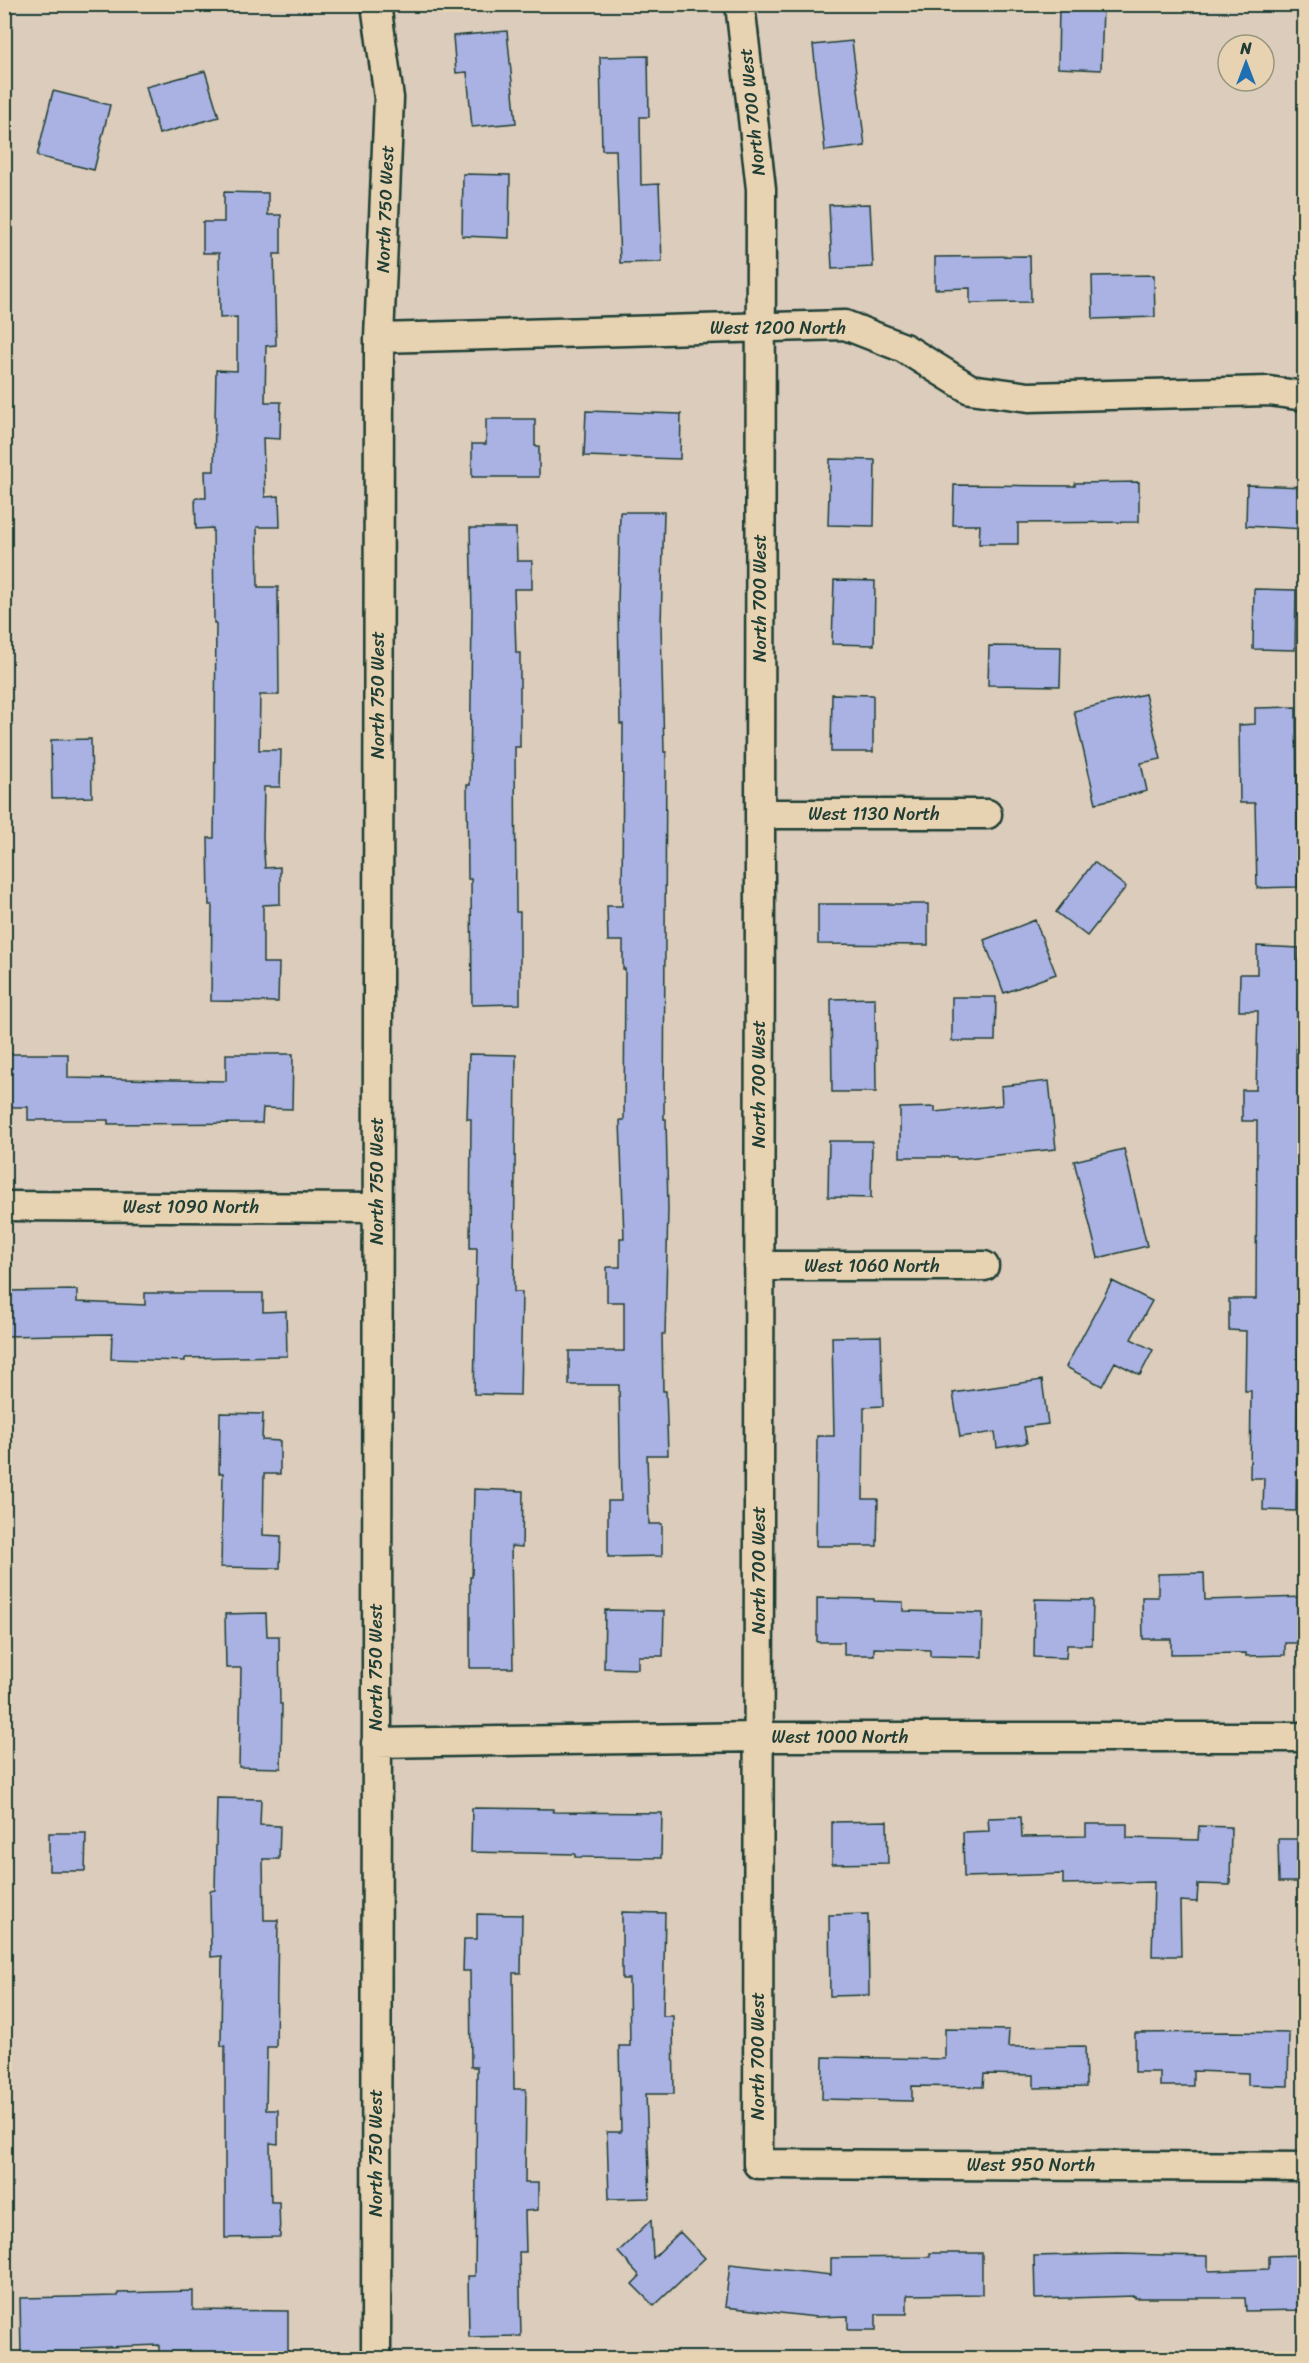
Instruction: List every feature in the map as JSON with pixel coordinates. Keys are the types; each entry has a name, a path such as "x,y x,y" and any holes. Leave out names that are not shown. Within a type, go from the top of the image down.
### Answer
{"street":[{"name":"North 750 West","path":"376,4 389,98 380,338 376,2358"},
{"name":"North 700 West","path":"740,4 761,189 758,2164"},
{"name":"West 1200 North","path":"380,338 845,325 904,348 970,388 1029,397 1269,391 1305,396"},
{"name":"West 1130 North","path":"760,814 987,814"},
{"name":"West 1090 North","path":"4,1206 377,1208"},
{"name":"West 1060 North","path":"759,1266 984,1266"},
{"name":"West 1000 North","path":"376,1743 758,1737 1305,1737"},
{"name":"West 950 North","path":"758,2164 1305,2167"}],"building":[{"path":"1059,4 1103,6 1101,70 1058,68"},
{"path":"507,31 516,123 472,127 467,72 456,73 453,36"},
{"path":"852,41 865,146 825,151 813,45"},
{"path":"648,56 649,117 640,117 641,185 659,184 662,262 620,263 616,150 602,150 600,57"},
{"path":"205,71 219,117 159,134 146,87"},
{"path":"53,91 110,105 94,170 37,156"},
{"path":"463,174 510,175 509,238 462,236"},
{"path":"224,192 268,193 268,215 281,215 281,254 274,254 276,345 266,346 265,402 281,402 280,439 263,438 265,497 279,496 280,527 257,527 258,587 278,587 279,695 260,695 259,750 281,750 280,787 264,787 263,838 265,868 280,867 280,904 263,905 263,963 279,963 278,1002 211,1001 212,905 209,905 208,838 214,838 216,623 214,623 213,528 196,529 195,498 206,498 205,471 214,471 216,370 237,371 237,317 220,318 219,253 203,253 203,222 224,222"},
{"path":"870,204 873,267 832,269 829,205"},
{"path":"1030,256 1031,302 970,303 970,288 935,289 935,257"},
{"path":"1154,275 1155,317 1093,319 1092,276"},
{"path":"586,411 681,414 680,459 584,456"},
{"path":"486,419 535,419 535,446 539,446 539,477 472,477 472,444 486,444"},
{"path":"830,459 875,460 874,526 828,525"},
{"path":"1139,482 1139,522 1018,523 1018,544 979,544 980,525 953,525 954,485 1075,486 1075,483"},
{"path":"1247,485 1305,487 1305,529 1246,526"},
{"path":"620,512 664,512 661,625 664,752 666,752 664,1119 666,1119 668,1209 665,1334 662,1334 663,1391 666,1391 668,1455 647,1455 649,1524 662,1524 662,1556 608,1557 608,1501 621,1501 619,1385 569,1385 569,1351 624,1351 624,1302 607,1302 607,1267 620,1267 620,1238 624,1238 620,1120 624,1120 625,969 623,969 623,941 608,941 607,906 622,906 623,724 620,724 618,605"},
{"path":"470,528 516,528 517,561 532,561 532,589 514,589 516,653 520,653 520,747 515,747 516,912 520,912 520,1004 472,1005 471,879 468,879 467,785 470,785 472,612"},
{"path":"834,580 875,581 874,645 832,644"},
{"path":"1254,589 1296,590 1295,650 1253,649"},
{"path":"989,646 1061,647 1060,686 988,685"},
{"path":"832,694 873,695 873,752 831,752"},
{"path":"1145,694 1161,759 1141,763 1147,791 1096,803 1074,711"},
{"path":"1296,707 1298,887 1257,888 1255,803 1240,803 1239,725 1255,724 1255,708"},
{"path":"91,739 92,797 52,798 51,740"},
{"path":"1094,862 1126,887 1087,936 1056,912"},
{"path":"818,904 928,904 928,945 818,944"},
{"path":"1035,920 1056,974 1004,993 984,940"},
{"path":"1257,946 1299,948 1296,1064 1300,1064 1301,1161 1296,1511 1263,1510 1264,1478 1250,1478 1251,1391 1245,1391 1246,1331 1229,1330 1229,1299 1256,1299 1257,1121 1242,1121 1242,1090 1256,1090 1258,1011 1239,1011 1240,974 1257,974"},
{"path":"952,997 996,997 995,1041 952,1041"},
{"path":"875,998 876,1092 832,1092 831,999"},
{"path":"4,1054 68,1054 68,1078 226,1081 226,1054 293,1054 292,1109 263,1108 262,1123 108,1124 108,1120 28,1120 28,1107 4,1107"},
{"path":"469,1054 516,1055 514,1292 522,1292 520,1395 474,1394 477,1248 470,1248 471,1119 467,1119"},
{"path":"1049,1081 1056,1149 957,1159 956,1157 900,1157 900,1108 935,1107 935,1112 1002,1105 1001,1086"},
{"path":"829,1141 872,1141 871,1198 828,1197"},
{"path":"1124,1149 1147,1246 1098,1258 1074,1161"},
{"path":"1112,1281 1152,1301 1131,1339 1153,1350 1140,1375 1115,1362 1102,1386 1066,1367"},
{"path":"77,1290 77,1302 145,1305 145,1293 263,1293 263,1312 286,1311 287,1356 185,1358 185,1361 111,1359 112,1334 4,1336 4,1291"},
{"path":"881,1336 883,1406 864,1407 863,1499 878,1499 877,1546 816,1546 817,1436 834,1436 832,1337"},
{"path":"1042,1380 1048,1424 1024,1427 1027,1443 997,1448 995,1432 960,1437 953,1393"},
{"path":"220,1413 263,1414 262,1440 280,1441 280,1474 264,1474 263,1535 281,1536 280,1568 221,1567 223,1473 219,1473"},
{"path":"474,1489 523,1491 522,1547 511,1546 513,1668 470,1668 470,1577 472,1577"},
{"path":"1204,1573 1205,1600 1305,1597 1305,1643 1285,1643 1285,1655 1246,1656 1246,1653 1171,1654 1171,1639 1143,1639 1142,1597 1158,1597 1158,1574"},
{"path":"817,1598 903,1602 903,1611 983,1613 982,1657 930,1656 930,1650 874,1648 874,1655 844,1655 844,1642 817,1642"},
{"path":"1035,1599 1093,1600 1092,1645 1067,1645 1066,1658 1034,1657"},
{"path":"605,1610 664,1611 663,1656 638,1656 638,1669 604,1668"},
{"path":"266,1613 267,1636 279,1636 280,1704 282,1704 281,1768 239,1767 241,1668 226,1668 225,1614"},
{"path":"217,1798 261,1799 260,1825 280,1826 279,1859 263,1859 264,1920 278,1920 276,2047 267,2047 266,2110 278,2110 278,2144 270,2143 271,2202 279,2202 280,2237 225,2238 225,2046 221,2046 222,1956 211,1957 210,1891 215,1890"},
{"path":"472,1808 553,1809 553,1812 662,1813 661,1858 471,1852"},
{"path":"1021,1817 1022,1837 1086,1836 1086,1824 1127,1824 1127,1838 1198,1840 1199,1826 1231,1827 1230,1885 1198,1884 1197,1902 1180,1901 1181,1956 1152,1956 1154,1882 1063,1884 1063,1874 964,1877 963,1832 989,1831 988,1818"},
{"path":"887,1821 888,1863 832,1864 832,1822"},
{"path":"49,1833 86,1833 85,1871 49,1871"},
{"path":"1278,1839 1305,1839 1305,1882 1279,1882"},
{"path":"622,1912 665,1913 663,2016 673,2016 674,2094 646,2094 650,2198 609,2199 607,2132 621,2132 619,2046 630,2046 629,1979 622,1979"},
{"path":"477,1914 522,1915 521,1973 513,1973 514,2089 526,2089 525,2183 538,2183 538,2210 525,2211 526,2252 519,2252 521,2336 469,2337 468,2276 475,2276 477,2067 471,2067 470,1971 463,1971 464,1939 477,1939"},
{"path":"868,1914 869,1995 830,1996 829,1915"},
{"path":"945,2029 1009,2030 1008,2047 1085,2046 1086,2087 1034,2088 1034,2075 984,2074 983,2087 912,2086 912,2101 822,2099 823,2057 945,2059"},
{"path":"1135,2033 1289,2033 1288,2086 1248,2085 1248,2073 1193,2071 1193,2086 1160,2086 1160,2072 1135,2072"},
{"path":"651,2220 653,2258 680,2232 705,2258 654,2306 632,2284 640,2276 618,2252"},
{"path":"930,2253 982,2253 982,2294 907,2295 907,2314 876,2314 876,2330 848,2330 848,2316 816,2317 725,2307 730,2264 831,2275 831,2258 930,2257"},
{"path":"1118,2254 1208,2256 1208,2271 1269,2269 1269,2256 1302,2255 1303,2310 1246,2311 1245,2298 1135,2298 1135,2296 1035,2299 1034,2256"},
{"path":"193,2291 193,2310 288,2311 288,2353 264,2352 264,2358 159,2358 159,2345 81,2348 81,2354 21,2355 20,2298 118,2296 118,2293"}]}
